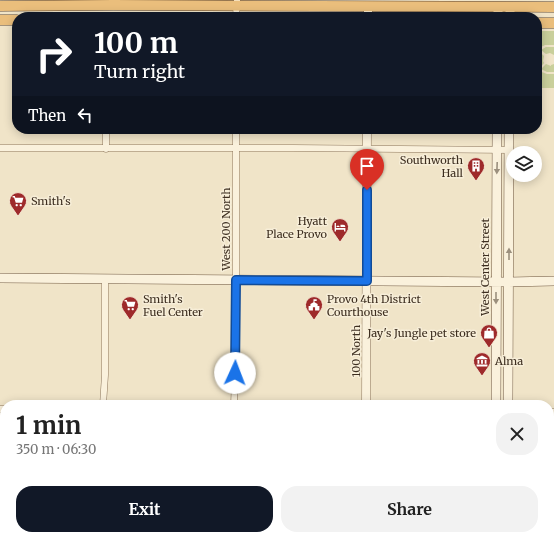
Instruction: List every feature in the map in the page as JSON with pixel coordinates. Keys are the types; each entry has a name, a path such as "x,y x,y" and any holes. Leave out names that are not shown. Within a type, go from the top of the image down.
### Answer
{"highway":[{"path":"0,6 106,3 368,3 504,8 554,7"},
{"path":"0,20 12,20"},
{"path":"542,23 554,23"}],"main road":[{"name":"West Center Street","path":"496,400 497,134"},
{"path":"509,134 509,146"},
{"path":"508,400 509,182"},
{"path":"0,278 496,282 554,281"}],"street":[{"path":"106,134 106,148"},
{"name":"West 200 North","path":"234,400 236,350 236,134"},
{"name":"100 North","path":"366,400 367,134"},
{"path":"0,148 506,150"},
{"path":"103,400 105,375 105,279"}],"green space":[{"path":"542,31 554,31 554,45 542,46"},
{"path":"546,47 554,47 554,55 550,53 546,54 542,49"},
{"path":"542,54 544,56 544,63 542,66"},
{"path":"546,64 551,66 554,64 554,72 547,72 542,68"},
{"path":"542,72 554,74 554,88 542,88"}],"place":[{"name":"Southworth Hall","path":"476,181"},
{"name":"Smith's","path":"18,216"},
{"name":"Hyatt Place Provo","path":"340,242"},
{"name":"Smith's Fuel Center","path":"130,320"},
{"name":"Provo 4th District Courthouse","path":"314,320"},
{"name":"Jay's Jungle pet store","path":"489,348"},
{"name":"Alma","path":"482,376"}],"route":[{"path":"235,373 236,280 367,281 367,190"}]}
